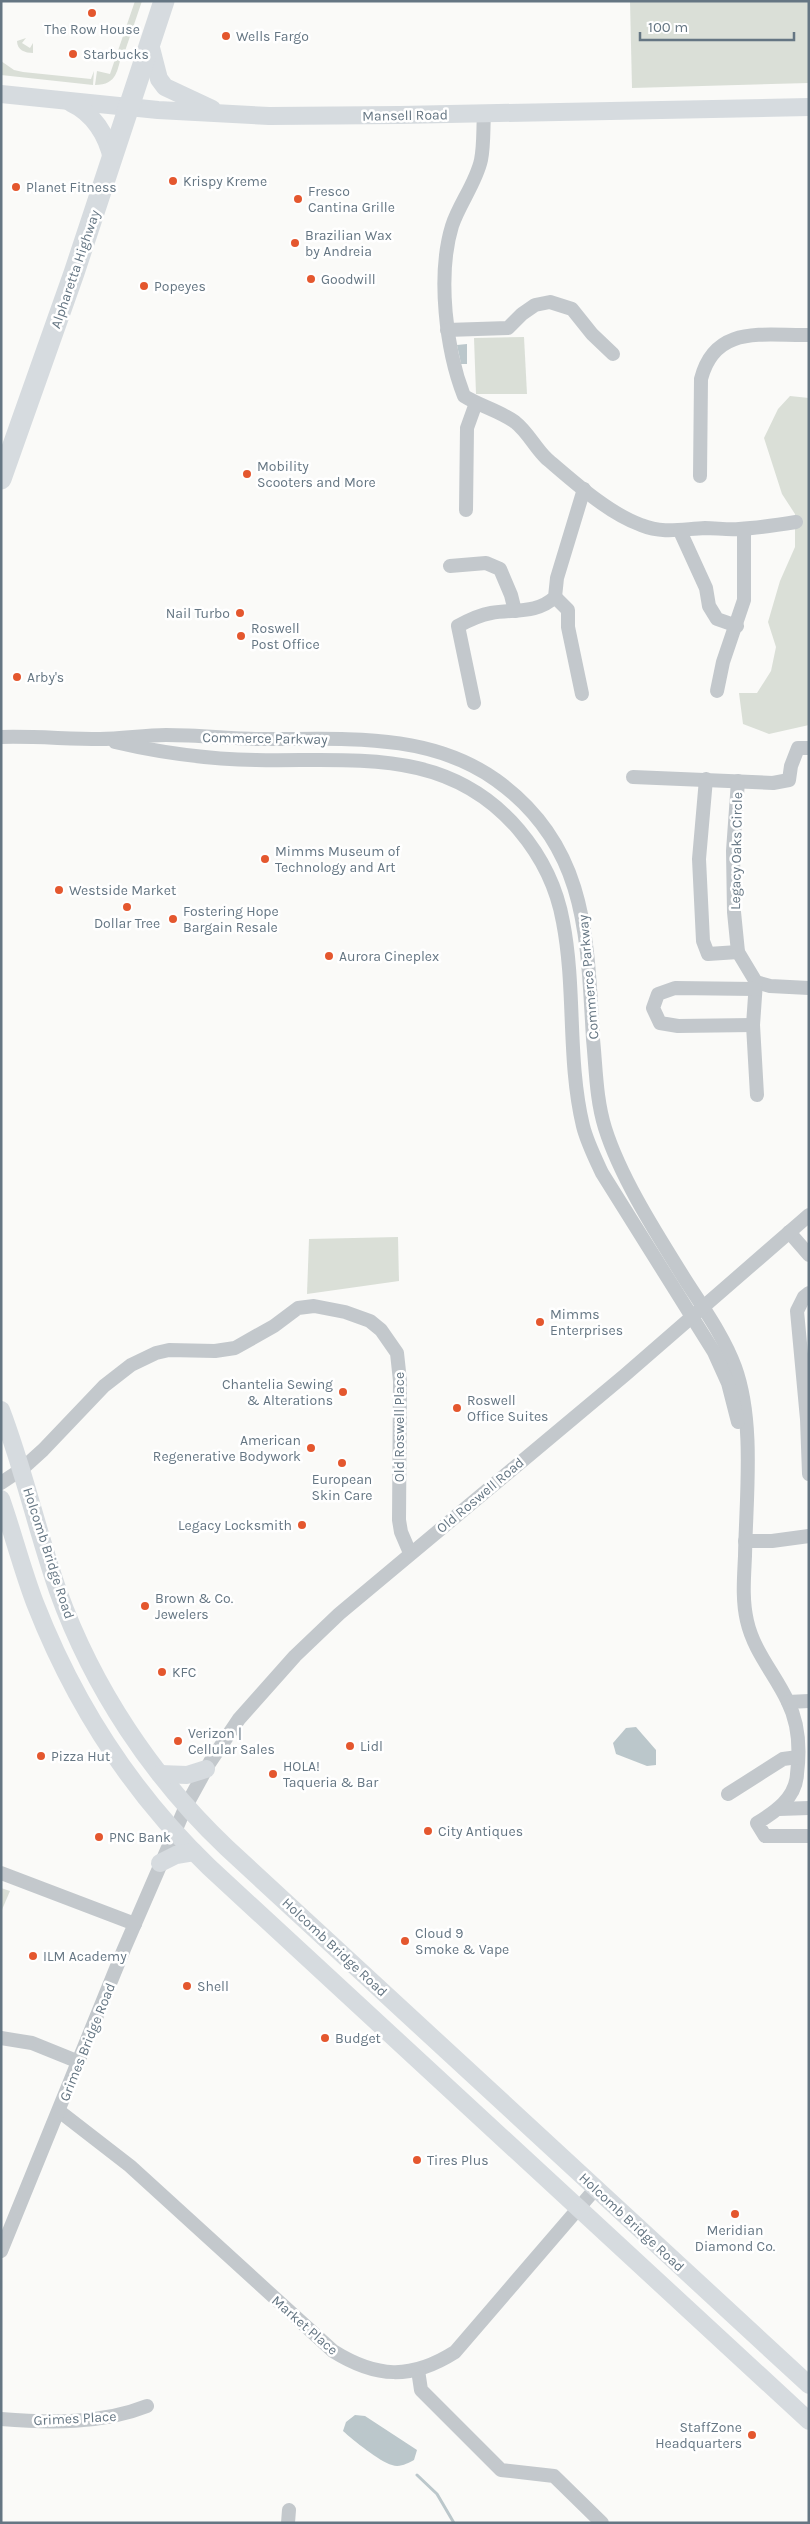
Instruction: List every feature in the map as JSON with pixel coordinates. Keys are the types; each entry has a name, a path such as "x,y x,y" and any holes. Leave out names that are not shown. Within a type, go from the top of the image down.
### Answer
{"highway":[{"name":"Alpharetta Highway","path":"1,479 112,159 164,1"}],"main road":[{"path":"150,44 159,79 165,87 224,114"},
{"name":"Mansell Road","path":"1,94 129,107 224,114 484,114 809,107"},
{"path":"66,101 82,109 94,120 107,142 112,159"},
{"name":"Holcomb Bridge Road","path":"1,1410 22,1469 48,1560 79,1641 123,1722 160,1774 186,1806 222,1842 809,2385"},
{"name":"Holcomb Bridge Road","path":"1,1499 34,1601 64,1670 94,1725 121,1767 174,1832 809,2421"},
{"path":"160,1774 187,1775 206,1769"},
{"path":"160,1863 177,1855 194,1852"}],"street":[{"path":"484,114 481,161 456,215 445,266 447,330 451,359 464,396 503,414 516,423 537,450 584,489 627,519 641,525 656,530 680,531 705,528 744,529 796,522"},
{"path":"447,330 508,328 522,314 535,305 550,302 572,309 592,334 613,354"},
{"path":"700,476 701,379 705,364 714,350 726,341 742,336 809,335"},
{"path":"466,510 466,428 476,403"},
{"path":"474,703 458,626 477,616 492,612 528,611 542,606 555,597 557,578 584,489"},
{"path":"716,691 723,662 737,626 744,600 744,529"},
{"path":"680,531 706,588 710,606 717,619 737,626"},
{"path":"450,566 486,563 500,570 511,595 515,611"},
{"path":"555,597 568,610 568,627 582,694"},
{"name":"Commerce Parkway","path":"1,736 104,739 160,735 384,741 422,747 460,759 497,780 513,794 542,824 555,844 565,862 579,900 586,937 598,1094 611,1144 620,1165 662,1241 726,1347 739,1380 745,1416 746,1459"},
{"name":"Commerce Parkway","path":"104,739 180,755 255,760 363,760 417,767 451,778 468,786 513,822 547,872 561,914 566,940 576,1083 584,1128 589,1143 602,1173 691,1317 707,1338 722,1368 733,1399 746,1459"},
{"name":"Legacy Oaks Circle","path":"633,777 773,783 789,780 791,766 798,748 809,748"},
{"path":"706,779 699,858 703,942 708,954 738,952"},
{"name":"Legacy Oaks Circle","path":"738,781 733,851 734,912 738,952 755,985"},
{"path":"755,985 753,1025 757,1095"},
{"path":"753,1025 678,1026 660,1023 653,1008 658,994 675,988 755,985 809,988"},
{"name":"Old Roswell Road","path":"186,1806 206,1769 240,1719 275,1677 316,1635 410,1553 570,1421 809,1215"},
{"path":"789,1232 809,1255"},
{"path":"809,1293 804,1297 797,1311 807,1419 809,1474"},
{"name":"Old Roswell Place","path":"1,1483 22,1469 111,1380 142,1358 169,1350 215,1351 235,1348 274,1326 298,1308 305,1306 345,1312 370,1321 381,1330 396,1353 400,1381 399,1520 401,1532 410,1553"},
{"path":"746,1459 744,1603 748,1624 762,1658 788,1702 803,1735 801,1766 795,1787 779,1809 757,1823 765,1836 809,1836"},
{"path":"745,1541 772,1541 809,1536"},
{"path":"788,1702 809,1701"},
{"path":"728,1794 783,1759 801,1766"},
{"name":"Grimes Bridge Road","path":"1,2251 160,1863 186,1806"},
{"path":"779,1809 809,1808"},
{"path":"1,1873 135,1924"},
{"path":"1,2038 32,2043 80,2062"},
{"name":"Market Place","path":"59,2111 130,2166 332,2351 354,2364 376,2371 397,2373 418,2370 437,2363 455,2352 596,2188"},
{"path":"418,2370 421,2390 501,2470 554,2476 602,2523"},
{"name":"Grimes Place","path":"1,2419 102,2419 126,2414 147,2406"}],"shaded area":[{"path":"135,1 142,1 115,75 108,82 95,85 97,71 110,74"},
{"path":"630,1 809,1 809,83 632,88"},
{"path":"26,38 22,43 30,48 33,43 33,53 24,52 18,47 17,41"},
{"path":"1,61 14,70 23,72 91,79 94,71 93,85 1,75"},
{"path":"524,337 527,394 476,394 474,338"},
{"path":"467,344 467,364 461,364 457,345"},
{"path":"790,396 809,398 809,725 769,734 743,724 739,693 757,693 771,671 776,647 768,622 780,581 795,547 795,514 782,494 764,438 778,409"},
{"path":"398,1237 399,1281 307,1294 309,1239"},
{"path":"636,1727 656,1750 656,1765 647,1766 616,1754 613,1743 626,1728"},
{"path":"1,1888 10,1891 1,1912"},
{"path":"355,2415 365,2416 417,2450 414,2460 401,2466 395,2466 381,2460 360,2445 343,2431 346,2422"}],"waterway":[{"path":"417,2475 437,2494 454,2523"}],"place":[{"name":"The Row House","path":"92,13"},
{"name":"Wells Fargo","path":"226,36"},
{"name":"Starbucks","path":"73,54"},
{"name":"Krispy Kreme","path":"173,181"},
{"name":"Planet Fitness","path":"16,187"},
{"name":"Fresco Cantina Grille","path":"298,199"},
{"name":"Brazilian Wax by Andreia","path":"295,243"},
{"name":"Goodwill","path":"311,279"},
{"name":"Popeyes","path":"144,286"},
{"name":"Mobility Scooters and More","path":"247,474"},
{"name":"Nail Turbo","path":"240,613"},
{"name":"Roswell Post Office","path":"241,636"},
{"name":"Arby's","path":"17,677"},
{"name":"Mimms Museum of Technology and Art","path":"265,859"},
{"name":"Westside Market","path":"59,890"},
{"name":"Dollar Tree","path":"127,907"},
{"name":"Fostering Hope Bargain Resale","path":"173,919"},
{"name":"Aurora Cineplex","path":"329,956"},
{"name":"Mimms Enterprises","path":"540,1322"},
{"name":"Chantelia Sewing & Alterations","path":"343,1392"},
{"name":"Roswell Office Suites","path":"457,1408"},
{"name":"American Regenerative Bodywork","path":"311,1448"},
{"name":"European Skin Care","path":"342,1463"},
{"name":"Legacy Locksmith","path":"302,1525"},
{"name":"Brown & Co. Jewelers","path":"145,1606"},
{"name":"KFC","path":"162,1672"},
{"name":"Verizon | Cellular Sales","path":"178,1741"},
{"name":"Lidl","path":"350,1746"},
{"name":"Pizza Hut","path":"41,1756"},
{"name":"HOLA! Taqueria & Bar","path":"273,1774"},
{"name":"City Antiques","path":"428,1831"},
{"name":"PNC Bank","path":"99,1837"},
{"name":"Cloud 9 Smoke & Vape","path":"405,1941"},
{"name":"ILM Academy","path":"33,1956"},
{"name":"Shell","path":"187,1986"},
{"name":"Budget","path":"325,2038"},
{"name":"Tires Plus","path":"417,2160"},
{"name":"Meridian Diamond Co.","path":"735,2214"},
{"name":"StaffZone Headquarters","path":"752,2435"}]}
